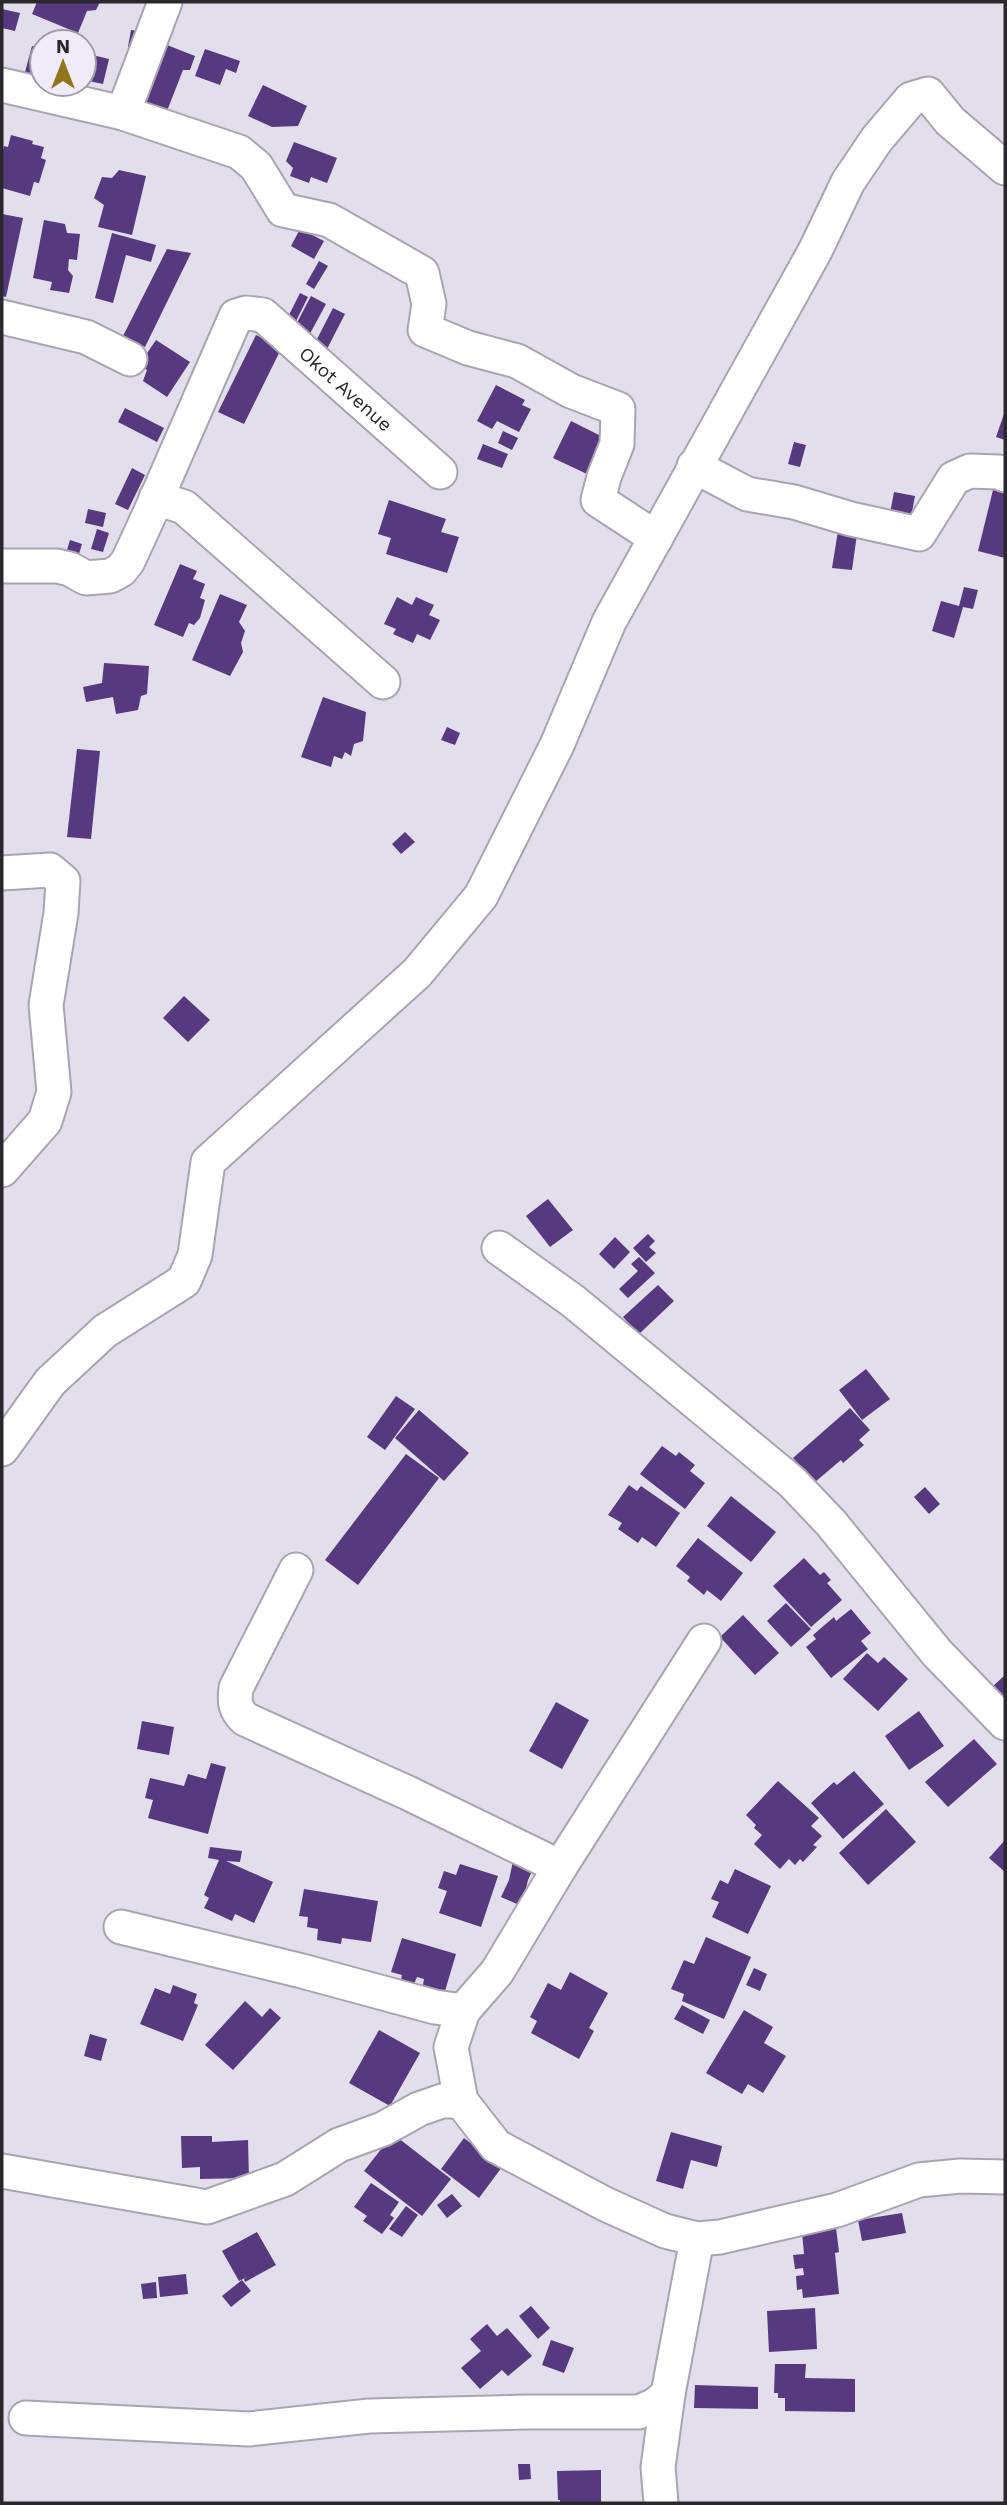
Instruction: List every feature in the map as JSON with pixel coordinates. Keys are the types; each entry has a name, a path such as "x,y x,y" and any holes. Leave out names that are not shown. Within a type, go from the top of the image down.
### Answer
{"street":[{"path":"123,113 165,2"},
{"path":"2,85 123,113 239,152 256,166 283,210 329,220 422,273 429,304 425,331 468,348 517,361 571,391 618,409 617,444 598,500 656,538"},
{"path":"2,1449 50,1382 105,1331 184,1281 195,1255 201,1228 208,1163 417,973 481,896 557,745 609,622 815,251 848,182 877,139 911,99 928,94 950,121 1005,167"},
{"name":"Okot Avenue","path":"156,498 236,316 246,313 263,316 440,472"},
{"path":"2,317 86,337 130,359"},
{"path":"694,466 747,494 794,502 851,519 919,534 954,478 970,471 999,472 1005,475"},
{"path":"2,566 57,566 70,569 86,579 110,576 121,570 128,561 156,498 184,507 383,682"},
{"path":"2,873 50,870 63,881 61,913 46,1005 54,1092 45,1121 2,1170"},
{"path":"499,1248 573,1301 792,1482 840,1534 937,1653 1005,1723"},
{"path":"296,1570 236,1688 234,1701 237,1711 245,1719 408,1793 560,1867"},
{"path":"704,1641 560,1867 497,1972 463,2011 451,2047 461,2101 496,2146 605,2204 665,2231 697,2239 720,2237 837,2210 919,2180 960,2176 1005,2177"},
{"path":"121,1927 435,2007 463,2011"},
{"path":"2,2171 207,2207 285,2179 339,2145 383,2129 419,2109 442,2101 461,2101"},
{"path":"661,2503 658,2467 668,2394 697,2239"},
{"path":"26,2418 249,2429 369,2416 639,2412 655,2405 668,2394"}],"building":[{"path":"37,2 100,2 96,10 87,11 80,28 66,28 32,14"},
{"path":"2,9 20,13 15,31 2,28"},
{"path":"131,30 138,31 135,51 128,47"},
{"path":"167,45 195,56 190,70 183,70 167,111 145,103"},
{"path":"205,49 240,61 236,73 226,69 220,85 195,76"},
{"path":"98,56 109,59 103,84 98,83"},
{"path":"28,61 28,77 24,76"},
{"path":"263,85 307,106 298,126 272,127 248,116"},
{"path":"11,135 44,147 41,158 46,160 39,183 34,182 30,196 2,188 2,154 4,146 8,147"},
{"path":"294,142 337,158 327,183 311,177 309,183 290,176 293,168 286,161"},
{"path":"119,170 146,176 132,235 98,227 104,205 94,198 102,177 112,178"},
{"path":"2,214 23,218 6,297 2,296"},
{"path":"44,220 65,224 67,233 80,234 77,260 69,259 68,270 73,276 69,293 50,290 52,282 33,278"},
{"path":"300,229 324,241 314,259 291,246"},
{"path":"112,233 156,245 151,262 126,255 113,303 95,298"},
{"path":"167,249 191,253 145,347 123,336"},
{"path":"319,261 328,266 314,289 306,284"},
{"path":"300,293 308,297 292,329 286,321"},
{"path":"311,296 326,304 306,341 291,334"},
{"path":"333,308 345,314 327,349 315,343"},
{"path":"256,335 282,347 244,424 218,412"},
{"path":"156,340 190,362 167,397 143,381 147,370 139,365"},
{"path":"496,385 525,400 522,405 531,409 519,432 497,421 492,429 477,421"},
{"path":"125,408 164,428 157,442 118,422"},
{"path":"1005,411 1005,440 996,437"},
{"path":"571,421 605,438 587,474 553,458"},
{"path":"503,431 518,438 512,450 498,443"},
{"path":"794,442 806,445 800,467 788,464"},
{"path":"483,444 508,454 502,468 477,459"},
{"path":"132,468 145,475 128,510 115,504"},
{"path":"993,490 1005,493 1005,558 978,551"},
{"path":"894,492 915,496 909,528 888,524"},
{"path":"389,500 446,519 441,532 459,537 447,573 386,554 391,538 378,534"},
{"path":"88,509 106,513 103,527 85,523"},
{"path":"97,529 109,533 103,552 91,549"},
{"path":"838,531 857,534 852,570 832,568"},
{"path":"70,540 82,544 79,554 67,550"},
{"path":"180,564 197,571 193,579 205,584 200,598 205,600 200,618 194,625 189,623 183,637 154,625"},
{"path":"964,587 978,590 973,609 963,607 954,638 932,631 941,601 959,606"},
{"path":"220,594 247,605 239,622 245,631 241,643 243,652 230,676 192,660"},
{"path":"397,597 412,605 416,597 434,605 429,615 440,620 430,640 417,634 413,643 393,634 396,629 384,624"},
{"path":"104,663 149,666 147,694 141,696 138,710 116,714 113,697 86,702 83,687 102,683"},
{"path":"323,697 366,712 363,741 354,744 351,756 345,752 342,759 334,756 331,767 301,757"},
{"path":"447,727 460,733 455,745 441,740"},
{"path":"77,749 100,751 91,839 67,837"},
{"path":"405,832 415,842 401,854 392,844"},
{"path":"184,996 210,1020 188,1042 163,1018"},
{"path":"548,1199 573,1230 550,1247 526,1216"},
{"path":"648,1234 655,1241 649,1247 656,1253 646,1262 633,1248"},
{"path":"615,1237 630,1252 614,1269 599,1254"},
{"path":"639,1257 655,1273 628,1298 619,1289 638,1271 631,1264"},
{"path":"658,1285 674,1301 639,1334 623,1317"},
{"path":"866,1369 890,1399 862,1420 839,1390"},
{"path":"396,1396 415,1409 385,1450 367,1437"},
{"path":"850,1408 870,1430 859,1440 864,1445 815,1482 793,1458"},
{"path":"419,1410 469,1453 444,1481 395,1438"},
{"path":"662,1446 676,1456 679,1452 695,1465 690,1471 705,1483 685,1509 640,1474"},
{"path":"406,1454 439,1478 358,1585 325,1560"},
{"path":"629,1485 637,1491 641,1486 680,1513 656,1547 642,1537 638,1543 618,1529 622,1523 608,1515"},
{"path":"925,1487 940,1504 929,1514 914,1497"},
{"path":"731,1496 776,1532 751,1562 707,1526"},
{"path":"698,1538 743,1573 721,1601 707,1590 704,1595 687,1581 690,1577 676,1566"},
{"path":"804,1558 820,1575 824,1572 831,1580 827,1583 842,1600 811,1627 773,1586"},
{"path":"786,1603 811,1629 791,1647 767,1621"},
{"path":"851,1609 871,1633 861,1641 868,1649 831,1678 806,1647 816,1639 813,1635 834,1617 836,1621"},
{"path":"743,1615 779,1653 755,1675 720,1637"},
{"path":"867,1653 878,1663 884,1657 908,1679 878,1711 843,1679"},
{"path":"1005,1675 1005,1702 992,1687"},
{"path":"556,1702 589,1720 562,1769 529,1751"},
{"path":"919,1711 944,1746 909,1770 885,1736"},
{"path":"142,1721 174,1727 169,1755 137,1749"},
{"path":"974,1739 997,1764 948,1807 925,1782"},
{"path":"211,1763 226,1767 208,1834 148,1818 153,1800 145,1798 150,1778 184,1786 188,1774 206,1779"},
{"path":"854,1771 884,1804 843,1839 811,1803 834,1782 837,1785"},
{"path":"778,1781 819,1818 811,1826 822,1836 813,1845 817,1847 803,1862 800,1859 795,1865 789,1859 780,1869 754,1844 762,1835 746,1815"},
{"path":"886,1809 916,1842 868,1885 839,1853"},
{"path":"1005,1840 1005,1872 989,1858"},
{"path":"210,1847 242,1851 240,1862 226,1861 273,1882 254,1923 235,1914 232,1921 204,1908 209,1898 204,1895 219,1860 208,1858"},
{"path":"513,1861 534,1867 523,1901 519,1900 517,1904 501,1897 509,1880"},
{"path":"460,1864 498,1876 481,1927 439,1913 447,1891 438,1888 444,1871 456,1875"},
{"path":"735,1869 771,1886 748,1934 712,1917 719,1902 711,1899 720,1880 728,1884"},
{"path":"304,1889 378,1901 371,1942 342,1938 341,1944 317,1940 318,1929 307,1927 308,1917 299,1916"},
{"path":"706,1937 751,1957 724,2019 682,2001 684,1994 671,1989 684,1960 694,1964"},
{"path":"402,1938 456,1954 445,1991 423,1985 424,1979 417,1977 414,1984 401,1980 402,1975 391,1972"},
{"path":"754,1968 767,1974 760,1991 746,1985"},
{"path":"570,1972 608,1993 589,2028 594,2031 579,2059 531,2033 537,2021 530,2017 548,1983 561,1990"},
{"path":"173,1985 197,1994 194,2003 198,2005 183,2041 140,2024 155,1988 170,1994"},
{"path":"245,2001 262,2017 270,2008 281,2018 233,2070 205,2045"},
{"path":"682,2005 710,2020 703,2034 674,2019"},
{"path":"744,2010 773,2027 764,2043 786,2056 763,2093 748,2084 742,2094 706,2073"},
{"path":"379,2030 420,2053 390,2106 349,2083"},
{"path":"90,2034 107,2039 101,2061 84,2056"},
{"path":"671,2132 722,2146 717,2167 691,2160 683,2189 656,2181"},
{"path":"393,2134 451,2179 422,2216 364,2171"},
{"path":"181,2136 212,2136 212,2142 248,2140 249,2178 200,2179 200,2167 182,2168"},
{"path":"464,2138 502,2167 479,2198 441,2169"},
{"path":"371,2183 399,2202 390,2215 394,2218 382,2234 363,2221 367,2216 354,2207"},
{"path":"452,2194 462,2206 447,2218 437,2205"},
{"path":"406,2206 418,2215 402,2237 389,2229"},
{"path":"902,2213 906,2233 862,2241 858,2220"},
{"path":"836,2228 839,2252 835,2253 839,2294 803,2298 802,2289 797,2290 796,2276 804,2275 803,2268 795,2269 793,2255 804,2254 802,2232"},
{"path":"257,2232 276,2265 245,2282 247,2277 239,2281 222,2251"},
{"path":"186,2274 188,2294 160,2297 158,2277"},
{"path":"242,2280 251,2291 231,2307 222,2296"},
{"path":"156,2282 157,2298 143,2299 141,2284"},
{"path":"531,2306 550,2328 538,2339 519,2316"},
{"path":"815,2308 817,2349 769,2352 767,2311"},
{"path":"487,2324 497,2336 507,2328 532,2356 508,2376 502,2370 480,2389 461,2368 481,2351 470,2339"},
{"path":"551,2340 574,2348 564,2373 542,2365"},
{"path":"775,2364 806,2364 805,2378 855,2379 855,2412 785,2411 785,2398 778,2398 778,2393 774,2393"},
{"path":"695,2385 758,2387 758,2409 694,2408"},
{"path":"518,2464 530,2464 531,2479 519,2480"},
{"path":"601,2470 601,2503 560,2503 557,2471"}]}
